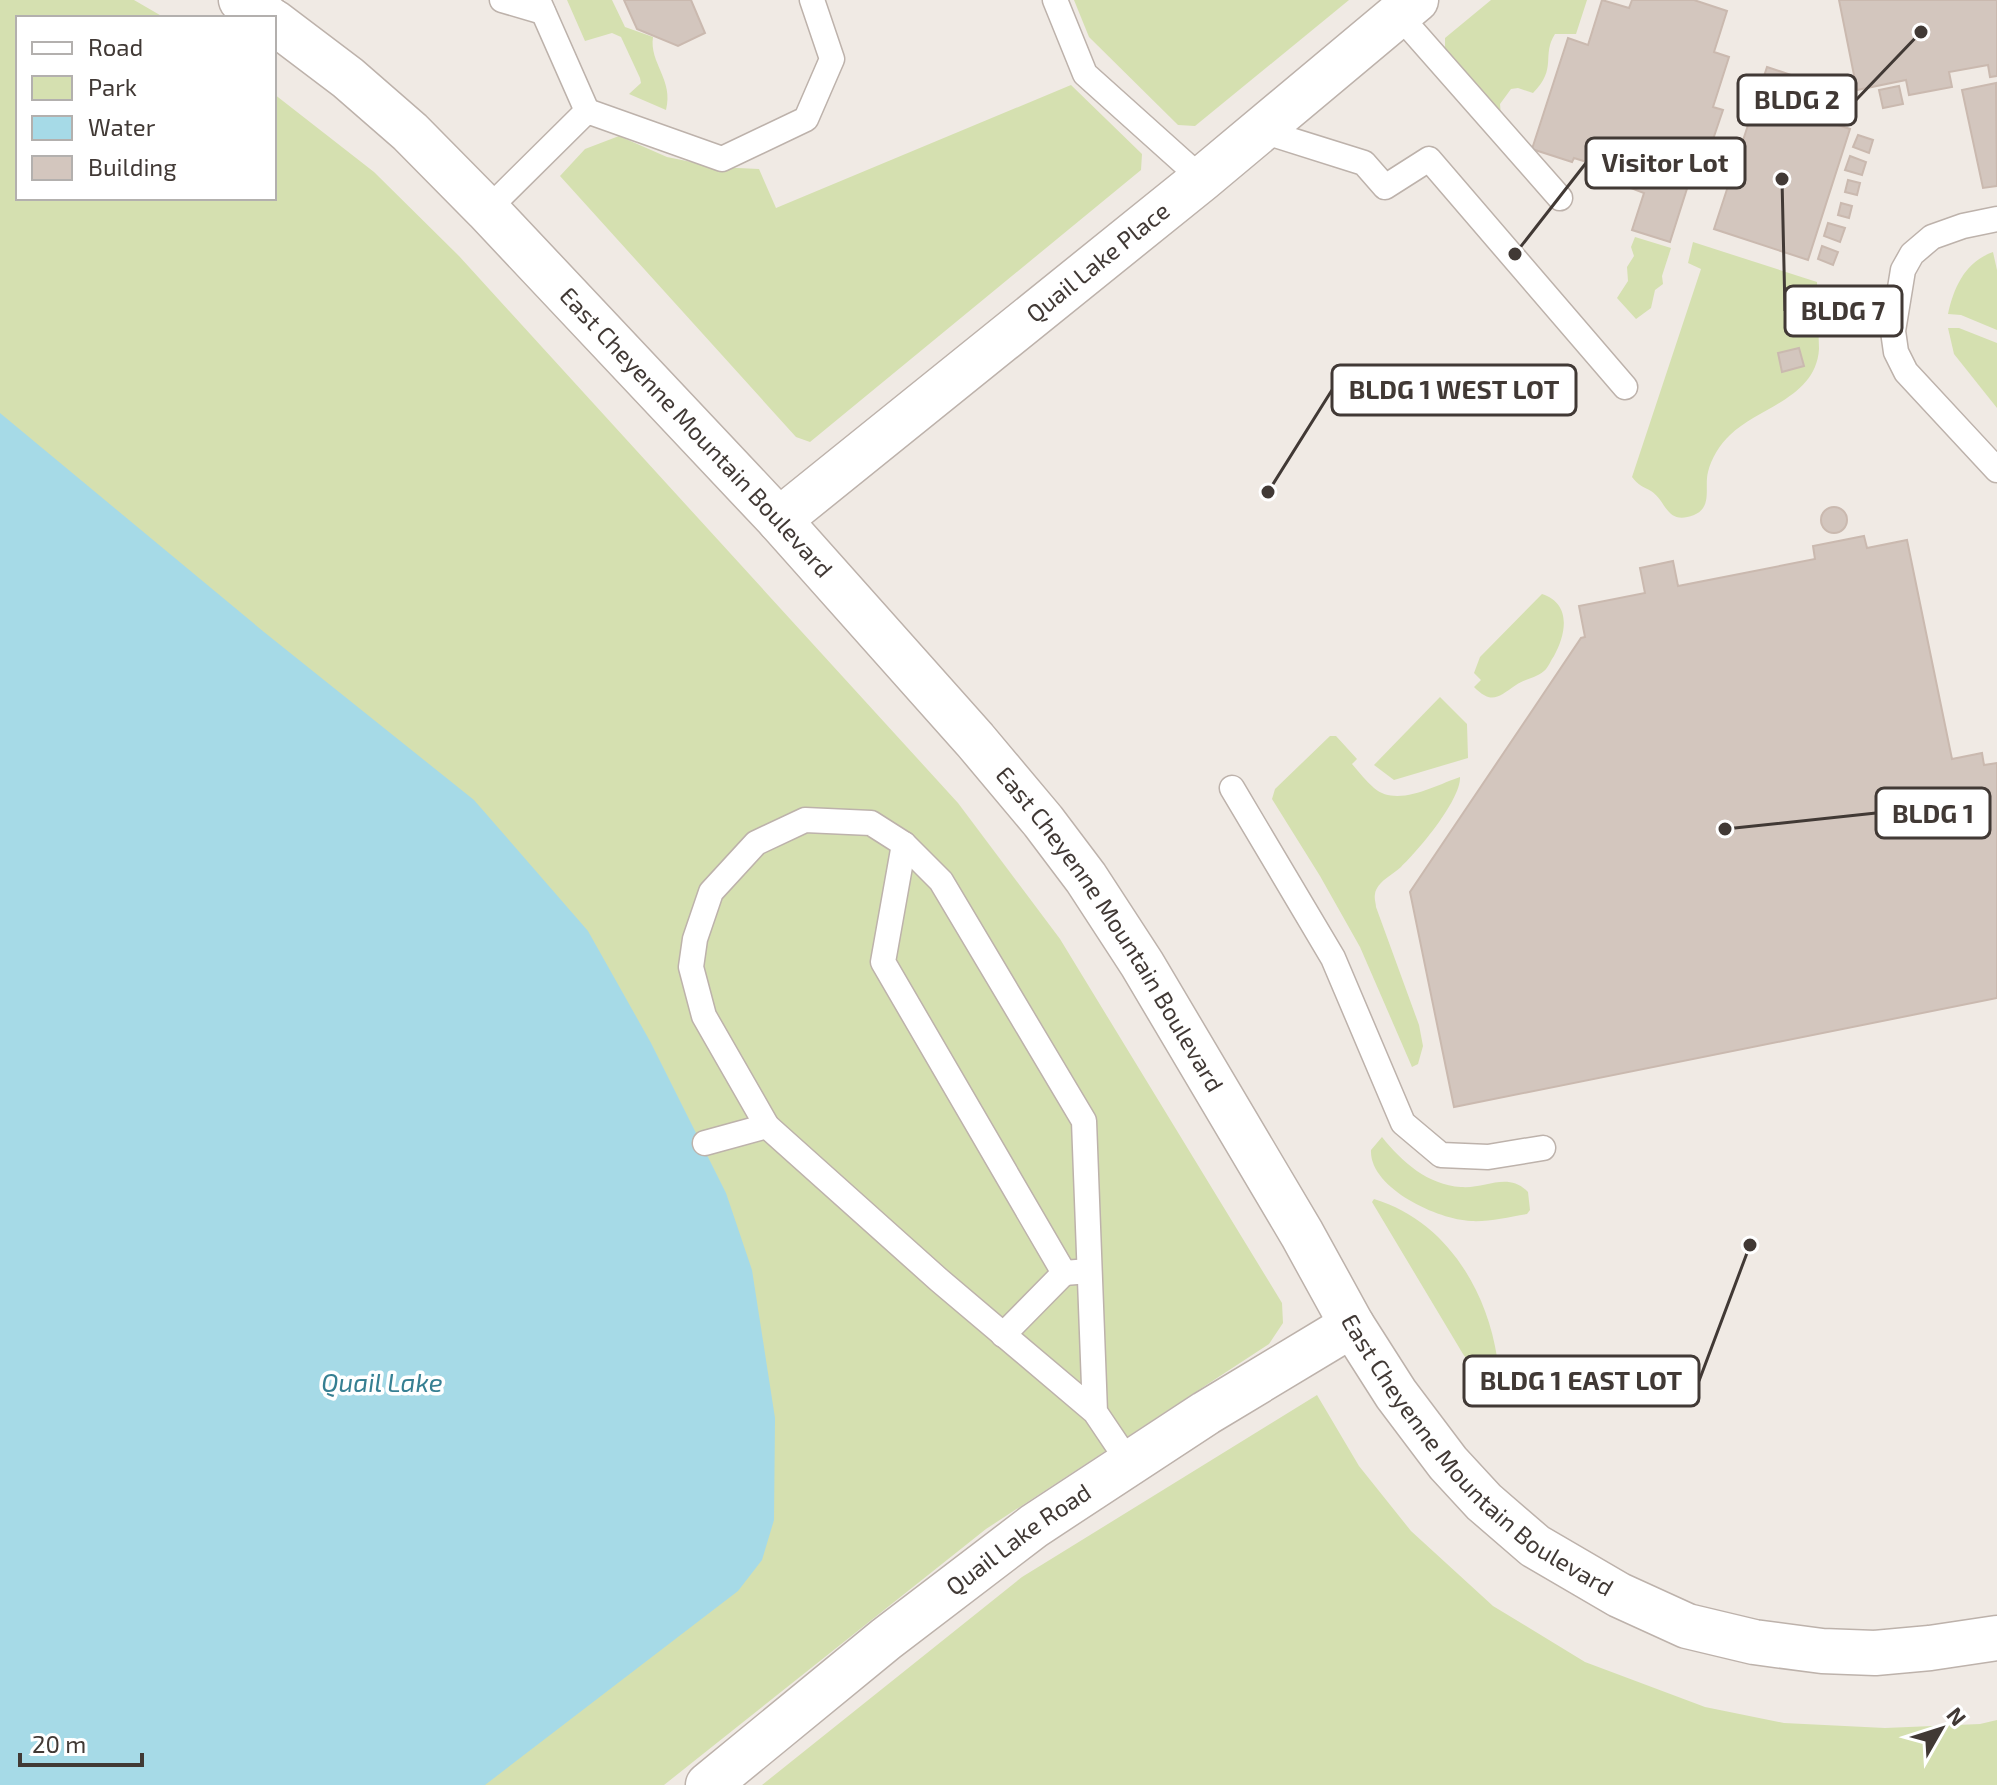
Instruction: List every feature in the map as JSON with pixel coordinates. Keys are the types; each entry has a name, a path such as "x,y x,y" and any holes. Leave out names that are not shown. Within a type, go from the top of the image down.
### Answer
{"street":[{"path":"241,0 265,16"},
{"name":"Quail Lake Place","path":"779,520 1202,179 1407,7"},
{"name":"East Cheyenne Mountain Boulevard","path":"276,24 348,78 410,132 487,210 779,520 975,740 1086,878 1142,964 1302,1234 1352,1325 1413,1417 1448,1463 1484,1502 1535,1546 1619,1595 1687,1626 1754,1642 1822,1651 1889,1652 1997,1638"},
{"name":"Quail Lake Road","path":"708,1785 886,1639 1034,1526 1206,1413 1352,1325"}],"lane":[{"path":"502,0 540,6 587,111 722,159 806,119 832,59 812,0"},
{"path":"1055,0 1085,74 1202,179"},
{"path":"1407,7 1560,198"},
{"path":"487,210 587,111"},
{"path":"1259,130 1364,163 1385,187 1429,159 1625,387"},
{"path":"1997,219 1932,237 1912,254 1903,270 1893,331 1896,352 1906,372 1997,470"},
{"path":"1232,788 1333,958 1403,1123 1441,1155 1488,1157 1543,1148"},
{"path":"1095,1412 1084,1121 941,881 904,844 871,823 805,820 756,843 711,892 695,939 691,967 704,1016 767,1126 1003,1335 1095,1412 1130,1464"},
{"path":"904,844 883,962 1064,1273"},
{"path":"705,1143 767,1126"},
{"path":"1003,1335 1064,1273 1089,1271"}],"green space":[{"path":"0,0 134,0 162,16 16,16 16,200 276,200 276,96 374,172 459,256 958,803 1060,939 1282,1303 1283,1323 1269,1344 986,1529 664,1785 0,1785"},
{"path":"567,0 612,0 625,27 653,37 654,55 667,90 666,110 629,94 641,83 621,37 612,33 585,41"},
{"path":"1074,0 1349,0 1195,126 1178,125 1089,37"},
{"path":"1491,0 1587,0 1576,34 1555,34 1541,84 1533,93 1511,89 1500,104 1501,116 1445,49 1445,38"},
{"path":"1071,85 1142,154 1141,170 810,442 796,437 560,176 585,149 619,136 667,157 716,167 759,169 776,208"},
{"path":"1635,237 1671,248 1662,276 1663,284 1655,290 1651,308 1636,319 1617,298 1628,281 1627,267 1634,256 1631,247"},
{"path":"1693,242 1817,282 1819,349 1816,366 1797,390 1742,425 1723,443 1709,467 1704,507 1685,518 1672,515 1656,495 1632,477 1701,269 1688,263"},
{"path":"1993,252 1997,270 1997,330 1961,315 1948,314 1962,277 1975,262"},
{"path":"1948,328 1959,328 1997,343 1997,408 1954,354"},
{"path":"1542,594 1558,605 1564,620 1561,638 1547,668 1500,696 1490,697 1480,693 1474,687 1481,680 1474,673 1480,657"},
{"path":"1440,697 1467,724 1468,758 1394,780 1374,765"},
{"path":"1330,736 1336,736 1357,759 1352,764 1383,794 1417,793 1460,777 1454,799 1437,825 1401,867 1382,882 1375,894 1376,907 1419,1025 1423,1046 1418,1064 1412,1067 1360,947 1272,799 1275,789"},
{"path":"1382,1137 1407,1163 1438,1182 1461,1187 1505,1182 1520,1186 1528,1192 1530,1210 1527,1214 1471,1221 1424,1208 1393,1189 1373,1164 1371,1150"},
{"path":"1374,1199 1399,1209 1421,1223 1441,1240 1472,1282 1483,1306 1497,1357 1500,1406 1463,1354 1372,1202"},
{"path":"1317,1395 1359,1466 1411,1531 1493,1606 1585,1662 1705,1707 1784,1723 1885,1728 1980,1724 1997,1720 1997,1785 762,1785 1022,1577"}],"water":[{"name":"Quail Lake","path":"0,413 264,632 474,800 588,931 651,1043 726,1193 752,1270 775,1418 774,1520 762,1560 738,1591 485,1785 0,1785"}],"building":[{"path":"624,0 691,0 705,33 678,46 637,29"},
{"path":"1602,0 1629,8 1632,0 1694,0 1727,11 1714,52 1729,57 1713,107 1723,110 1708,154 1699,151 1670,242 1632,230 1644,193 1628,187 1631,176 1532,149 1568,38 1588,45"},
{"path":"1839,0 1997,0 1997,76 1990,77 1988,65 1949,72 1952,87 1909,95 1906,80 1857,90"},
{"path":"1767,67 1812,82 1823,109 1820,119 1850,129 1808,260 1714,229"},
{"path":"1996,83 1997,186 1983,188 1962,90"},
{"path":"1899,86 1903,104 1883,108 1879,90"},
{"path":"1858,135 1873,140 1869,153 1853,147"},
{"path":"1850,156 1866,162 1862,175 1845,170"},
{"path":"1848,180 1860,183 1857,195 1845,192"},
{"path":"1841,203 1852,206 1849,218 1838,215"},
{"path":"1828,223 1845,228 1840,242 1824,236"},
{"path":"1822,246 1838,252 1833,265 1818,259"},
{"path":"1799,348 1804,366 1782,372 1778,353"},
{"path":"1834,507 1843,511 1847,520 1843,529 1834,533 1825,529 1821,520 1825,511"},
{"path":"1864,536 1867,548 1907,540 1952,759 1982,753 1984,765 1997,763 1997,998 1454,1107 1410,892 1581,638 1585,637 1579,606 1645,593 1640,568 1673,561 1678,586 1815,559 1813,546"}],"place":[{"name":"BLDG 2","path":"1921,32"},
{"name":"BLDG 7","path":"1782,179"},
{"name":"Visitor Lot","path":"1515,254"},
{"name":"BLDG 1 WEST LOT","path":"1268,492"},
{"name":"BLDG 1","path":"1725,829"},
{"name":"BLDG 1 EAST LOT","path":"1750,1245"}]}
